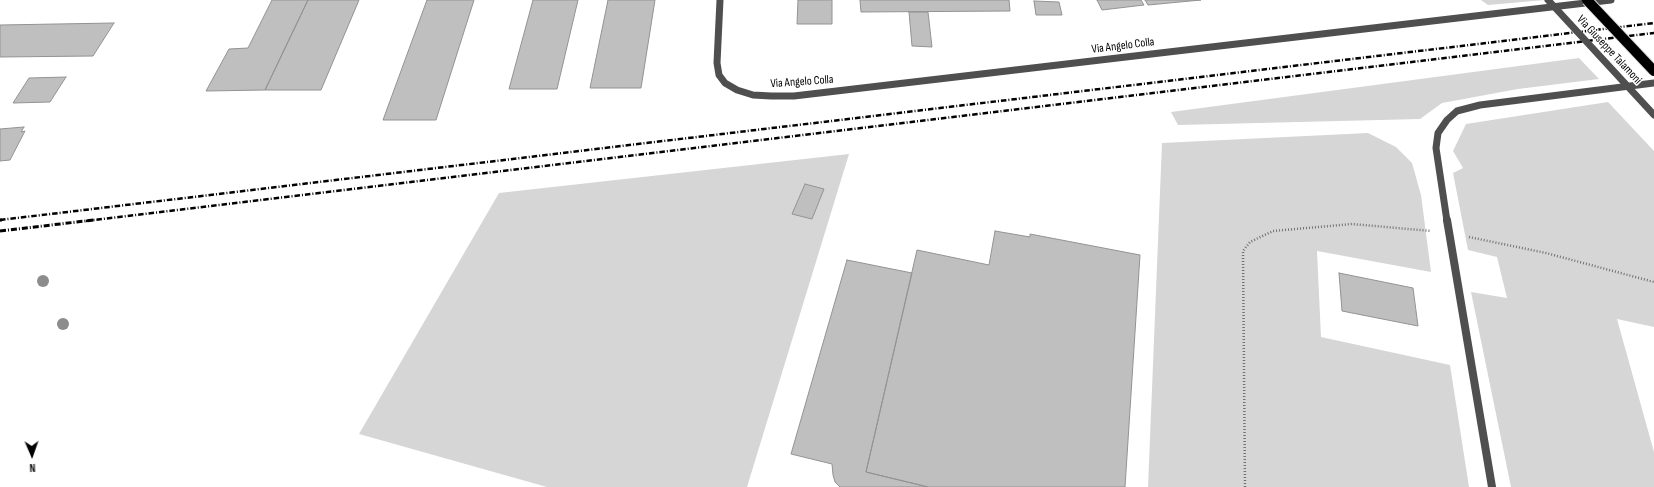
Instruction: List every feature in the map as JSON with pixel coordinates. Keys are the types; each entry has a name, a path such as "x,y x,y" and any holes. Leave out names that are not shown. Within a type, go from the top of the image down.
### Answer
{"highway":[{"path":"1587,0 1654,71"}],"street":[{"name":"Via Angelo Colla","path":"720,0 716,63 719,75 725,83 737,90 753,94 794,96 1611,0"},
{"name":"Via Giuseppe Talamoni","path":"1548,0 1654,115"},
{"path":"1492,487 1436,148 1438,133 1447,120 1458,110 1480,105 1654,83"}],"path":[{"path":"1245,487 1243,250 1250,242 1273,231 1352,224 1449,232 1546,253 1654,282"}],"shaded area":[{"path":"1481,0 1545,0 1488,5"},
{"path":"1579,58 1599,79 1518,89 1442,103 1420,119 1178,125 1171,112"},
{"path":"1608,102 1654,151 1654,327 1617,319 1654,452 1654,487 1511,487 1471,292 1507,298 1497,257 1468,250 1453,173 1463,168 1453,151 1466,124"},
{"path":"1368,133 1396,147 1412,163 1421,195 1431,272 1317,251 1321,337 1450,365 1469,487 1148,487 1162,143"},
{"path":"849,154 747,487 547,487 359,434 499,193"}],"building":[{"path":"272,0 308,0 265,90 206,91 229,49 248,48"},
{"path":"308,0 359,0 321,90 265,90"},
{"path":"427,0 474,0 436,120 383,120"},
{"path":"533,0 578,0 557,89 509,89"},
{"path":"608,0 655,0 641,88 590,88"},
{"path":"798,0 832,0 832,24 797,24"},
{"path":"860,0 1009,0 1010,11 861,12"},
{"path":"1097,0 1141,0 1144,5 1102,10"},
{"path":"1145,0 1201,0 1148,5"},
{"path":"1034,1 1059,2 1062,15 1036,15"},
{"path":"909,12 928,12 932,47 912,46"},
{"path":"114,23 93,56 0,57 0,25"},
{"path":"66,77 50,102 13,103 29,78"},
{"path":"24,127 21,132 25,131 10,160 0,161 0,129"},
{"path":"805,184 824,189 812,219 792,214"},
{"path":"995,231 1030,237 1030,234 1140,255 1125,487 928,487 866,472 917,250 989,265"},
{"path":"847,260 912,273 866,472 928,487 840,487 835,482 832,464 791,454"},
{"path":"1339,273 1413,288 1418,326 1342,311"}],"railway":[{"path":"2,220 0,220 1654,23"},
{"path":"86,221 1654,33"},
{"path":"0,231 94,220"}]}
